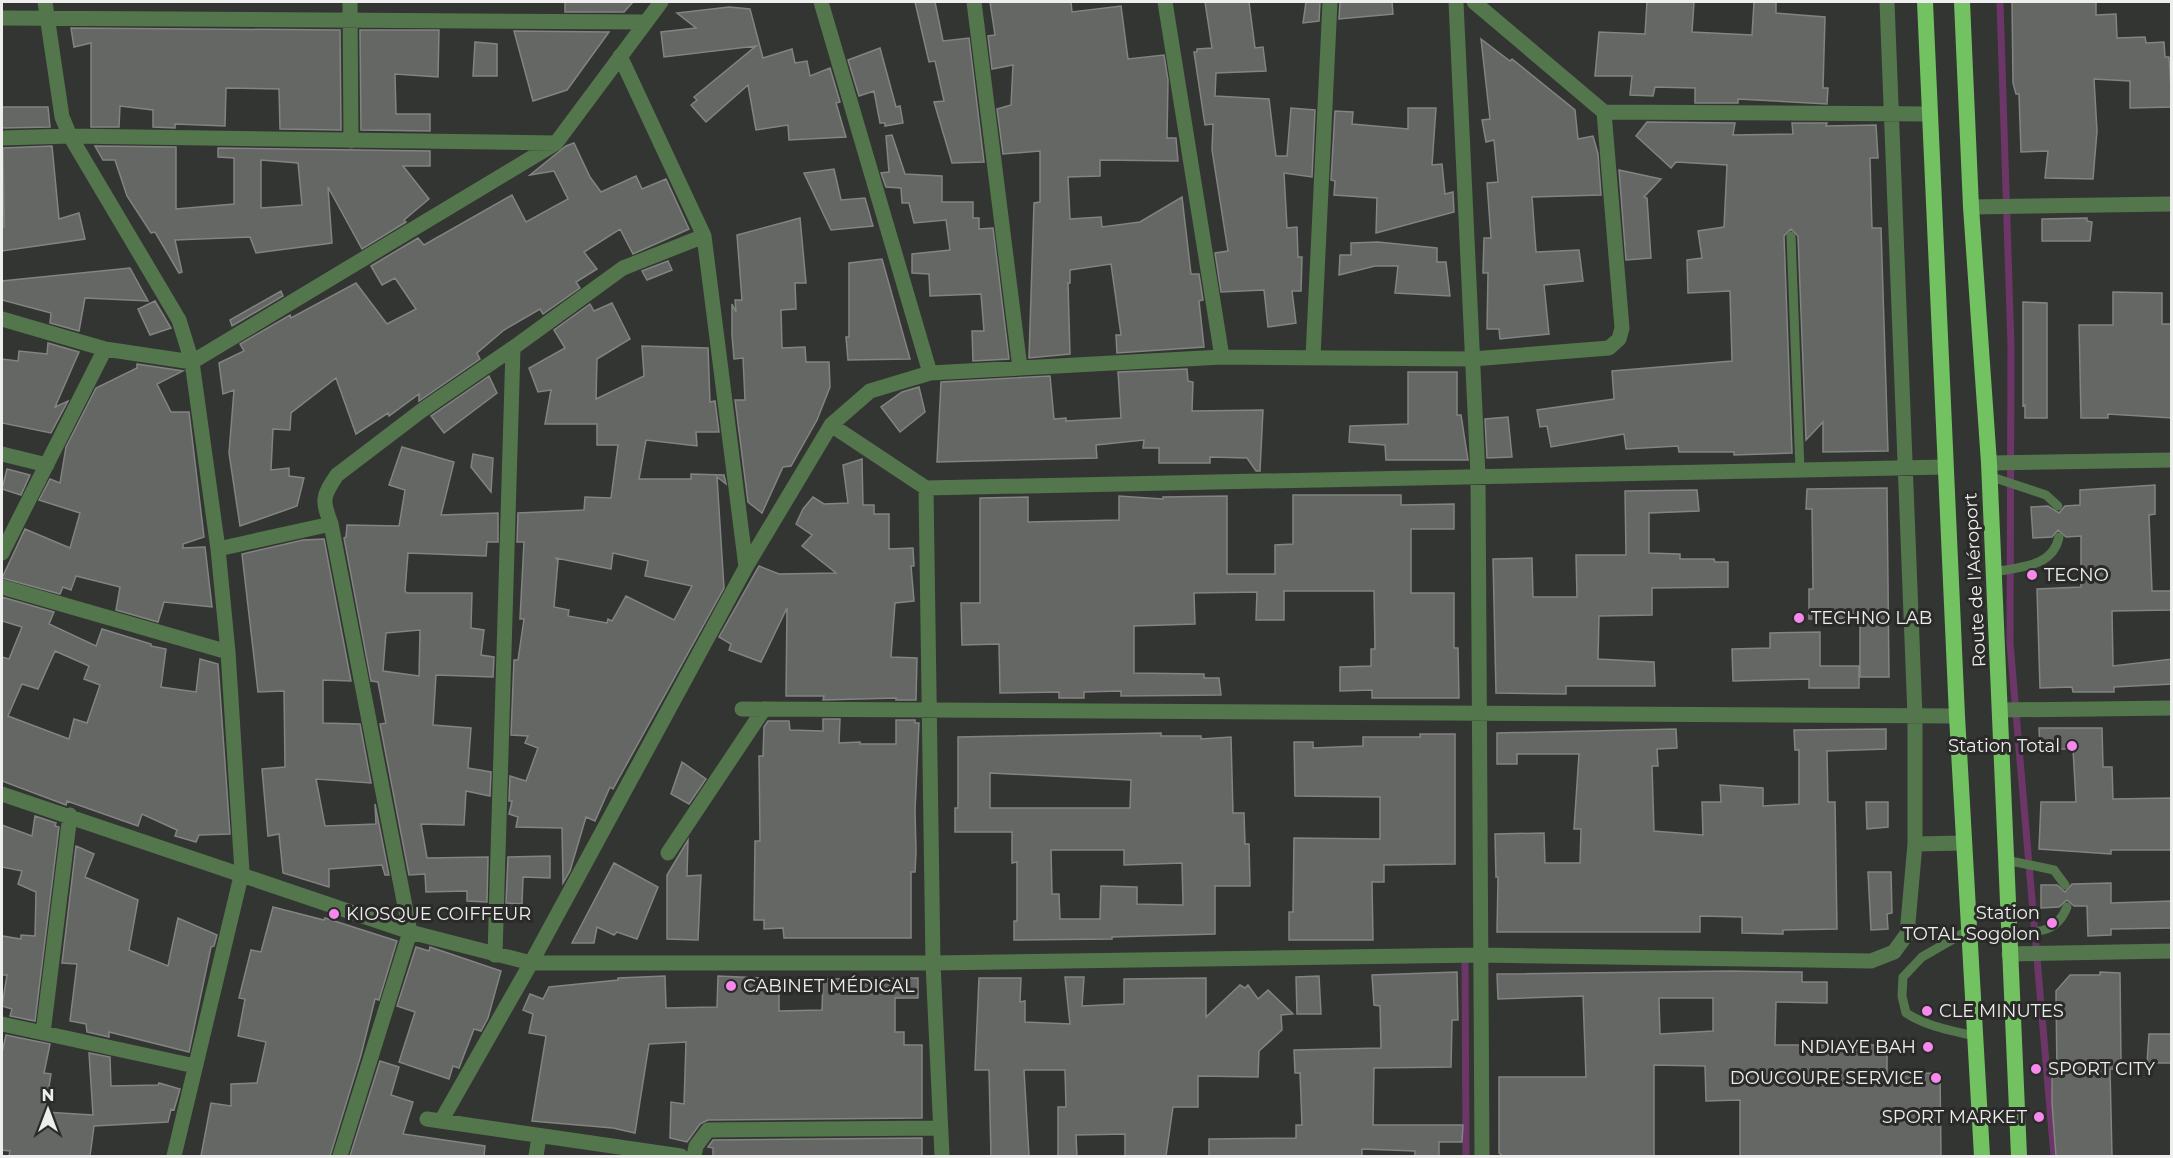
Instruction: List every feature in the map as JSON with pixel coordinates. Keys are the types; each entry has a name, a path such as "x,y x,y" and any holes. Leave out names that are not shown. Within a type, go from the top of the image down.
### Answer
{"highway":[{"name":"Route de l'Aéroport","path":"1925,2 1957,716 1982,1156"},
{"name":"Route de l'Aéroport","path":"1962,2 1971,207 1989,469 2019,1156"}],"street":[{"path":"45,2 62,117 70,136 179,320 192,362 218,549 228,652 242,873 174,1156"},
{"path":"350,2 351,141"},
{"path":"2,319 105,349 192,362 556,143 661,2"},
{"path":"821,2 930,373"},
{"path":"975,2 1020,368"},
{"path":"1165,2 1222,357"},
{"path":"1313,357 1330,2"},
{"path":"1456,2 1478,476 1482,1156"},
{"path":"1474,2 1605,112 1930,114"},
{"path":"2,794 242,873 410,932 531,963 933,963 1481,955 1871,961 1894,952 1907,934 1915,844 1915,716 1887,2"},
{"path":"2,18 646,22"},
{"path":"620,56 704,236 746,567"},
{"path":"681,1156 434,1120 531,963 746,567 831,425 870,391 930,373 1222,357 1472,359 1609,348 1619,339 1622,328 1605,112"},
{"path":"2,138 70,136 556,143"},
{"path":"1971,207 2172,204"},
{"path":"340,1156 410,932 332,524 323,502 327,489 337,475 421,411 623,268 704,236"},
{"path":"495,955 513,348"},
{"path":"2,553 105,349"},
{"path":"831,425 926,488 1945,467"},
{"path":"2,454 47,465"},
{"path":"1989,469 2172,460"},
{"path":"926,488 933,963 942,1156"},
{"path":"218,549 332,524"},
{"path":"2,587 228,652"},
{"path":"2000,710 2172,708"},
{"path":"742,709 1957,716"},
{"path":"668,853 764,709"},
{"path":"43,1034 70,815"},
{"path":"1915,844 1964,843"},
{"path":"2009,954 2172,951"},
{"path":"2,1024 195,1066"},
{"path":"694,1156 696,1146 708,1130 940,1128"},
{"path":"536,1156 539,1137"}],"lane":[{"path":"1791,236 1800,470"},
{"path":"1989,469 2046,495 2058,506"},
{"path":"1994,572 2038,563 2056,549 2059,537"},
{"path":"2006,860 2054,870 2065,885"},
{"path":"2008,934 2047,931 2063,918 2067,907"},
{"path":"1969,930 1922,957 1903,977 1902,996 1906,1013 1918,1021 1933,1027 1975,1036"}],"building":[{"path":"565,2 633,2 624,12 565,12"},
{"path":"915,2 935,2 943,41 969,38 984,162 952,163 934,102 944,101 935,61 929,62"},
{"path":"990,2 1071,2 1072,12 1121,6 1128,59 1164,55 1168,80 1167,138 1176,138 1178,161 1100,160 1100,176 1068,177 1070,219 1101,217 1102,227 1140,222 1182,197 1191,274 1199,274 1203,300 1199,301 1204,347 1117,353 1116,335 1121,335 1111,264 1070,270 1070,283 1068,283 1070,354 1029,358 1034,203 1040,202 1040,151 1003,154 997,109 1011,105 1013,65 992,69 988,36 995,35"},
{"path":"1205,2 1249,2 1255,48 1263,47 1266,71 1216,73 1215,96 1269,99 1276,156 1287,156 1291,108 1315,110 1312,177 1284,173 1287,228 1297,227 1298,257 1302,257 1301,291 1292,291 1296,323 1268,327 1264,290 1221,292 1215,253 1228,251 1212,150 1213,124 1205,125 1194,52 1197,52 1197,49 1212,48"},
{"path":"1306,2 1320,2 1319,21 1303,23"},
{"path":"1340,2 1392,2 1393,14 1339,19"},
{"path":"1647,2 1694,2 1692,32 1752,35 1754,2 1776,2 1776,13 1825,17 1823,88 1828,88 1827,104 1738,99 1738,103 1695,103 1695,88 1655,87 1653,96 1630,95 1632,76 1595,76 1599,32 1645,34"},
{"path":"2012,2 2096,2 2096,15 2116,14 2117,38 2145,37 2146,43 2164,42 2165,57 2169,57 2172,107 2130,108 2130,81 2094,79 2097,131 2093,179 2045,178 2048,151 2021,152 2019,94 2016,94 2013,83"},
{"path":"729,7 750,9 763,58 792,49 795,63 807,61 810,76 830,68 840,102 836,103 846,137 789,140 788,125 756,130 748,85 706,122 691,105 697,100 694,97 756,46 664,57 661,32 696,28 677,13"},
{"path":"71,28 340,30 341,130 280,129 279,89 226,88 225,126 175,124 175,128 153,127 153,110 120,106 119,127 91,127 91,43 74,47"},
{"path":"360,30 439,30 438,77 395,74 396,114 430,114 430,131 361,130"},
{"path":"514,31 609,32 567,90 533,101"},
{"path":"1481,39 1510,61 1512,59 1575,110 1578,139 1593,136 1598,154 1601,195 1532,197 1536,252 1579,250 1583,281 1544,285 1549,334 1500,339 1499,329 1487,329 1488,273 1483,273 1484,238 1491,238 1487,183 1498,182 1494,140 1486,142 1482,120 1490,119"},
{"path":"475,42 497,44 497,76 473,76"},
{"path":"880,48 896,107 900,106 903,123 885,126 885,123 880,123 874,91 859,96 848,60"},
{"path":"2,107 48,107 50,127 2,128"},
{"path":"1408,108 1436,108 1432,165 1442,164 1445,194 1453,192 1454,212 1376,233 1377,198 1334,195 1335,181 1331,180 1335,111 1353,112 1352,124 1408,129"},
{"path":"1647,122 1735,123 1733,135 1793,134 1792,123 1827,123 1826,126 1876,125 1878,158 1870,158 1872,228 1881,228 1888,451 1823,452 1823,422 1806,440 1798,236 1791,229 1784,236 1792,453 1734,455 1734,452 1679,452 1678,446 1626,449 1624,434 1551,447 1547,426 1540,427 1537,410 1614,399 1612,371 1732,361 1730,291 1688,293 1687,260 1702,258 1698,231 1724,227 1727,165 1676,162 1671,168 1636,136"},
{"path":"892,135 905,174 942,176 942,202 973,202 973,218 979,218 979,229 993,228 1009,359 973,361 972,331 984,331 981,294 930,296 929,274 912,273 912,254 950,250 946,220 914,223 909,203 902,203 901,188 886,187 881,173 889,172 886,136"},
{"path":"574,143 590,177 601,192 636,176 642,189 666,179 689,229 633,254 620,229 584,252 597,269 576,282 580,288 543,314 540,309 504,330 477,353 480,359 419,401 419,394 389,416 388,413 356,434 336,378 291,413 290,430 273,429 271,470 289,468 289,476 304,478 297,506 240,526 229,453 234,390 223,394 219,363 244,351 240,344 290,315 291,318 356,283 387,324 416,309 395,278 382,285 371,266 418,238 424,245 512,195 526,222 568,199 554,171 530,175 566,146"},
{"path":"52,146 59,219 79,213 85,239 2,251 3,148"},
{"path":"95,146 176,147 176,209 234,204 234,158 218,157 218,148 430,151 430,166 403,166 429,199 404,220 406,222 362,249 328,187 332,243 256,253 250,237 175,240 182,272 179,273 155,232 151,233 127,196 115,160 103,160","holes":["261,160 298,163 302,205 261,208"]},
{"path":"834,169 841,200 865,198 873,226 831,230 804,173"},
{"path":"1619,170 1661,179 1644,197 1647,198 1651,258 1626,260"},
{"path":"800,218 806,283 795,283 796,309 781,310 782,348 805,347 806,362 829,362 830,387 817,420 791,466 783,467 762,513 748,502 735,400 745,400 743,358 734,359 732,335 732,304 736,312 735,300 742,300 737,235"},
{"path":"2087,218 2087,221 2092,222 2090,241 2042,241 2042,219"},
{"path":"1378,242 1437,248 1437,262 1446,262 1450,296 1395,293 1398,266 1375,266 1339,275 1340,255 1351,255 1351,243"},
{"path":"882,259 910,359 848,360 846,337 849,337 849,263"},
{"path":"668,261 672,270 647,280 642,271"},
{"path":"130,268 148,301 85,298 79,331 50,323 51,313 2,300 2,281"},
{"path":"281,291 283,296 232,326 230,320"},
{"path":"2113,292 2162,293 2162,324 2172,324 2172,418 2108,414 2108,418 2081,418 2079,325 2113,325"},
{"path":"155,301 171,328 150,335 138,309"},
{"path":"2023,302 2047,303 2047,418 2025,418"},
{"path":"612,303 630,339 597,359 596,399 644,376 642,346 708,348 710,402 715,401 719,432 696,432 697,446 646,440 639,479 691,479 691,474 724,475 726,484 717,477 724,588 613,789 610,787 595,821 586,817 570,871 563,883 562,828 516,827 518,817 509,814 512,801 509,801 510,776 526,781 538,748 525,743 528,736 511,735 514,660 518,660 524,619 520,619 524,542 517,542 518,513 584,510 585,497 611,498 618,445 597,445 597,424 545,424 551,390 538,392 529,368 565,348 554,330 590,304 594,311","holes":["613,553 648,561 645,576 692,586 674,620 626,596 612,621 608,619 607,623 568,616 569,610 554,607 558,561 556,558 611,569"]},
{"path":"48,343 79,352 55,407 68,401 51,433 2,423 2,359 18,361 19,351 47,354"},
{"path":"137,364 183,371 157,384 171,412 189,412 204,537 183,544 183,548 205,547 212,607 164,602 158,622 116,610 120,587 76,576 71,590 63,587 60,594 2,578 25,529 70,548 80,513 39,500 50,479 60,483 66,447 96,388 137,368"},
{"path":"1187,369 1188,381 1193,382 1192,411 1263,410 1260,471 1256,471 1247,458 1210,457 1210,463 1159,463 1159,448 1143,448 1144,440 1096,445 1097,458 937,462 941,382 1050,376 1054,419 1066,418 1066,421 1121,418 1118,372"},
{"path":"1408,372 1457,372 1457,415 1461,415 1468,460 1386,460 1385,445 1349,442 1350,426 1408,424"},
{"path":"489,376 497,393 444,433 431,416"},
{"path":"919,387 925,412 900,432 881,407 902,392"},
{"path":"1508,417 1512,457 1487,458 1485,419"},
{"path":"402,447 454,462 441,515 498,513 498,542 487,542 486,556 408,553 405,591 407,593 472,593 471,628 484,630 481,655 494,657 493,677 436,675 433,725 471,728 468,768 491,772 490,796 466,791 464,825 421,824 427,858 488,857 487,902 467,901 467,891 426,892 425,874 409,875 380,724 386,723 378,682 371,681 344,538 347,525 399,526 405,490 389,485","holes":["420,630 419,676 383,671 386,633"]},
{"path":"473,454 493,458 491,492 471,467"},
{"path":"862,459 863,505 874,505 874,514 889,514 889,549 913,548 914,566 911,566 914,601 895,603 891,657 917,658 916,700 896,700 896,698 823,700 824,696 786,696 787,608 761,662 729,650 731,644 719,637 759,566 779,574 836,573 802,546 812,535 796,524 803,509 813,497 824,504 848,503 843,465"},
{"path":"7,469 30,475 21,495 2,489"},
{"path":"2155,485 2155,514 2149,515 2152,591 2172,591 2172,610 2112,611 2113,666 2172,659 2172,684 2114,687 2114,692 2073,692 2072,687 2040,688 2037,589 2081,587 2081,536 2066,537 2058,530 2052,537 2033,538 2031,507 2048,506 2059,513 2065,506 2080,505 2080,490"},
{"path":"1887,488 1889,677 1860,677 1860,618 1809,619 1809,589 1813,589 1812,509 1806,509 1807,489"},
{"path":"1697,490 1699,511 1649,513 1649,553 1680,554 1680,559 1714,559 1715,562 1728,562 1728,587 1652,588 1652,615 1599,616 1598,659 1654,662 1655,686 1566,686 1566,694 1496,693 1493,559 1532,558 1533,597 1577,597 1576,555 1626,555 1625,491"},
{"path":"1293,495 1401,495 1401,505 1454,504 1454,529 1411,529 1411,593 1454,593 1454,648 1458,648 1459,698 1372,698 1372,690 1340,691 1340,667 1371,666 1371,649 1375,649 1374,591 1284,591 1284,620 1256,620 1257,592 1194,593 1195,624 1134,626 1134,673 1204,674 1204,678 1219,678 1221,695 1121,696 1121,691 1084,692 1084,698 1059,698 1059,692 1000,693 999,644 962,645 961,603 980,603 980,498 1028,497 1028,522 1119,520 1119,496 1163,499 1163,497 1227,496 1227,574 1275,574 1275,545 1293,544"},
{"path":"324,539 351,681 323,680 323,723 360,724 371,783 316,779 325,826 376,824 375,804 389,875 385,875 382,865 329,869 329,887 283,873 279,834 268,836 262,769 285,767 284,691 258,692 242,554 303,540"},
{"path":"2,597 54,612 49,624 96,646 102,629 166,649 161,687 196,692 200,659 218,664 230,834 199,835 196,842 175,836 177,830 142,814 138,826 67,801 66,805 2,781 2,657 9,659 22,627 2,621","holes":["55,651 89,666 84,679 100,685 87,723 74,719 69,739 8,716 22,684 38,689"]},
{"path":"1820,632 1820,666 1859,666 1859,688 1809,688 1809,679 1733,681 1732,649 1770,648 1770,633"},
{"path":"823,719 840,719 839,743 860,742 860,744 896,744 896,720 915,720 915,723 919,723 915,872 911,872 911,938 784,938 783,928 764,929 764,920 754,920 755,841 760,841 759,756 763,756 764,727 768,721 789,721 790,730 823,731"},
{"path":"2039,728 2102,728 2103,767 2112,767 2113,799 2172,798 2172,850 2111,850 2111,854 2039,849 2041,802 2076,802 2073,749 2040,749"},
{"path":"1676,729 1677,748 1657,749 1658,766 1652,766 1654,831 1703,835 1702,802 1721,802 1720,785 1763,788 1763,806 1799,804 1799,750 1795,750 1794,730 1886,729 1886,749 1827,751 1828,802 1835,802 1837,929 1783,930 1783,934 1742,933 1742,917 1700,916 1700,932 1497,932 1498,877 1496,877 1495,834 1544,833 1545,863 1580,863 1581,829 1574,829 1579,754 1517,754 1517,764 1497,764 1497,733"},
{"path":"1161,733 1161,736 1201,736 1201,739 1231,737 1233,813 1244,813 1245,844 1249,844 1250,886 1215,886 1215,934 1112,937 1112,939 1014,940 1014,921 1017,921 1017,862 1012,863 1012,832 955,832 955,808 958,808 958,737","holes":["990,773 1131,780 1130,808 990,808","1051,850 1124,850 1124,865 1182,863 1183,905 1137,904 1137,887 1101,886 1100,919 1060,919 1059,894 1052,894"]},
{"path":"1420,734 1455,734 1455,864 1384,865 1384,882 1372,882 1373,940 1289,940 1289,912 1293,912 1294,838 1380,839 1380,797 1295,796 1294,742 1313,742 1313,748 1363,746 1363,737 1420,737"},
{"path":"682,762 706,779 689,804 671,794"},
{"path":"1866,802 1888,802 1888,827 1867,829"},
{"path":"35,816 56,823 55,826 59,827 35,1021 10,1016 12,1009 2,1006 7,975 2,975 2,936 21,939 21,935 35,936 36,892 18,884 22,871 2,867 2,825 32,836"},
{"path":"688,840 687,876 701,875 698,940 667,939 667,875"},
{"path":"76,846 94,854 85,877 138,900 129,950 168,966 178,918 217,935 214,946 211,947 189,1052 109,1032 109,1037 87,1032 86,1024 70,1021 77,964 62,963"},
{"path":"550,856 550,878 523,877 522,904 506,903 508,857"},
{"path":"614,863 658,887 637,939 617,932 614,935 597,927 594,943 572,943"},
{"path":"1868,872 1891,872 1892,913 1887,914 1888,929 1871,930"},
{"path":"2111,883 2111,903 2172,901 2172,928 2111,929 2111,935 2088,936 2087,906 2074,906 2067,900 2059,907 2041,908 2041,885 2057,885 2065,892 2072,884"},
{"path":"273,907 324,920 325,918 397,941 379,1000 375,999 361,1055 330,1156 201,1156 211,1103 231,1106 231,1084 257,1083 266,1042 238,1036 245,999 239,998 251,950 261,952"},
{"path":"416,947 429,951 430,947 501,971 488,1018 481,1031 474,1029 459,1068 453,1066 449,1079 399,1062 415,1012 397,1006"},
{"path":"1457,972 1458,1020 1452,1020 1451,1067 1374,1068 1373,1125 1463,1125 1462,1142 1439,1142 1439,1156 1415,1156 1415,1151 1362,1149 1362,1156 1209,1156 1209,1139 1296,1138 1296,1125 1302,1125 1300,1073 1295,1073 1294,1050 1381,1048 1380,1006 1374,1005 1372,975"},
{"path":"1802,972 1802,982 1827,982 1827,1003 1776,1002 1775,1045 1887,1045 1887,1074 1940,1073 1941,1156 1740,1156 1740,1100 1706,1101 1705,1066 1654,1065 1654,1156 1503,1156 1499,1153 1499,1077 1586,1077 1583,996 1498,999 1497,974","holes":["1659,998 1713,998 1713,1031 1660,1034"]},
{"path":"2100,972 2120,973 2121,1064 2116,1064 2116,1069 2110,1069 2112,1156 2056,1156 2052,1076 2057,1076 2056,991 2070,975 2100,975"},
{"path":"665,976 666,1008 717,1007 718,976 763,978 763,982 779,982 779,1011 822,1010 823,979 918,978 918,998 895,998 895,1032 904,1032 904,1045 922,1045 922,1118 708,1120 700,1124 687,1142 670,1138 671,1102 684,1104 686,1042 649,1044 635,1133 613,1128 532,1121 546,1036 529,1033 533,1014 523,1010 530,994 543,999 549,987 618,980 618,978"},
{"path":"1319,976 1321,1014 1297,1014 1296,977"},
{"path":"1065,977 1084,977 1082,1006 1124,1004 1124,979 1206,978 1206,1017 1240,985 1245,988 1248,985 1258,999 1268,990 1293,1014 1281,1015 1282,1030 1259,1051 1258,1077 1198,1076 1198,1107 1173,1107 1166,1156 1125,1156 1125,1134 1076,1135 1077,1156 1058,1156 1058,1107 1066,1107 1065,1070 1024,1070 1029,1156 991,1156 989,1070 975,1070 979,978 1021,978 1020,1002 1025,1001 1025,1022 1070,1024"},
{"path":"2149,1034 2172,1034 2172,1063 2147,1063"},
{"path":"6,1035 50,1044 44,1073 51,1074 45,1112 93,1115 89,1053 110,1057 111,1086 158,1085 159,1083 180,1089 174,1110 171,1109 168,1122 94,1126 90,1156 9,1156 10,1151 2,1150 2,1053"},
{"path":"380,1061 399,1067 391,1095 413,1102 403,1134 485,1146 484,1156 350,1156"},
{"path":"922,1138 922,1156 713,1156 713,1148 708,1147 713,1140"}],"waterway":[{"path":"2000,2 2011,347 2010,643 2054,1156"},
{"path":"1465,960 1466,1156"}],"place":[{"name":"TECNO","path":"2032,575"},
{"name":"TECHNO LAB","path":"1799,618"},
{"name":"Station Total","path":"2072,746"},
{"name":"KIOSQUE COIFFEUR","path":"334,914"},
{"name":"Station TOTAL Sogolon","path":"2052,923"},
{"name":"CABINET MÉDICAL","path":"731,986"},
{"name":"CLE MINUTES","path":"1927,1011"},
{"name":"NDIAYE BAH","path":"1928,1047"},
{"name":"SPORT CITY","path":"2036,1069"},
{"name":"DOUCOURE SERVICE","path":"1936,1078"},
{"name":"SPORT MARKET","path":"2039,1117"}]}
